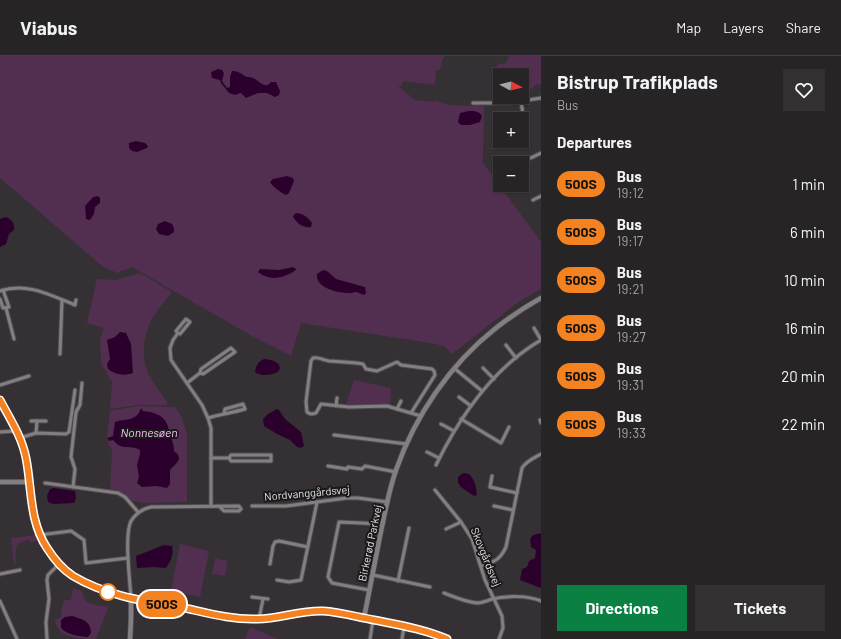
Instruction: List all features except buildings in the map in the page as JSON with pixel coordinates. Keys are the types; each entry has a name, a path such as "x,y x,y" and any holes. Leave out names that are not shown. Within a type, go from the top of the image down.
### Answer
{"main road":[{"name":"Birkerød Parkvej","path":"364,618 383,524 396,472 407,444 422,416 433,397 454,368 475,346 517,313 541,298"},
{"path":"0,400 20,438 26,458 34,518 39,534 48,550 59,564 72,576 91,585 131,598 234,618 259,620 321,611 404,626 432,633 447,639"},
{"path":"0,482 29,482"},
{"path":"130,639 131,598"}],"street":[{"path":"529,100 541,98"},
{"path":"473,103 493,103"},
{"path":"529,159 541,153"},
{"path":"533,200 541,196"},
{"path":"6,308 9,307 2,290 23,288 33,289 45,292 75,305 76,300"},
{"path":"0,299 3,308 6,308 14,339"},
{"path":"60,354 62,300"},
{"path":"178,333 176,331 186,319 190,322 173,340 170,348 170,354 174,365 202,405 208,418 212,437 211,506"},
{"path":"534,328 540,340 541,346"},
{"path":"436,465 461,419 482,391 516,358 540,340"},
{"path":"506,345 516,358"},
{"path":"187,383 200,373 201,369 231,348 234,350 235,352 210,370 203,374 200,373"},
{"path":"412,413 435,375 432,369 401,365 397,362 377,372 366,369 363,364 328,360 318,357 313,358 311,361 306,402 307,412 313,414 316,413 321,404 349,407 378,406 397,409 422,416"},
{"path":"454,368 482,391"},
{"path":"483,368 494,379"},
{"path":"0,384 29,376"},
{"path":"73,487 75,469 72,457 76,412 80,405 82,383"},
{"path":"20,438 36,433 66,434 69,432 75,390"},
{"path":"459,397 471,406"},
{"path":"336,406 337,398"},
{"path":"397,409 400,402"},
{"path":"208,418 245,409 243,404 226,409 224,413"},
{"path":"461,419 501,443 509,427"},
{"path":"31,421 46,421"},
{"path":"36,433 37,421"},
{"path":"441,424 454,431"},
{"path":"0,432 16,431"},
{"path":"334,435 407,444"},
{"path":"426,452 439,458"},
{"path":"481,566 493,562 504,552 522,468 524,464 541,454"},
{"path":"211,458 229,458 231,455 271,456 271,461 231,461 229,458"},
{"path":"328,466 347,469 348,467 362,469 365,466 396,472"},
{"path":"492,476 490,487 517,493"},
{"path":"45,483 118,493 125,497 138,512"},
{"name":"Skovgårdsvej","path":"435,490 461,522 472,539 503,622 499,639"},
{"name":"Nordvanggårdsvej","path":"252,506 280,506 347,498 388,502"},
{"path":"277,580 289,582 301,580 317,502"},
{"path":"131,598 128,558 130,524 138,512 151,507 211,506 219,506 239,506 241,508 239,511 224,511 219,506"},
{"path":"494,506 513,510"},
{"path":"369,590 332,582 329,580 328,577 339,522 383,524"},
{"name":"Skovgårdsvej","path":"446,529 461,522"},
{"path":"398,580 409,528"},
{"path":"39,534 71,531 84,540 86,563 128,558"},
{"path":"270,564 273,546 276,542 279,541 308,547"},
{"path":"47,639 46,622 49,599 47,580 48,575 59,564"},
{"path":"0,574 20,570"},
{"path":"372,575 428,587 428,581"},
{"path":"444,594 476,603 482,603 494,599"},
{"name":"Skovgårdsvej","path":"494,599 528,596 541,601"},
{"path":"252,597 268,599"},
{"path":"259,620 263,598"},
{"path":"0,601 17,639"},
{"path":"370,639 373,620"},
{"path":"402,639 404,626"},
{"path":"431,639 432,633"}],"shaded area":[{"path":"0,56 445,56 442,60 440,70 436,70 435,85 403,81 401,86 398,86 415,100 434,102 435,100 448,105 484,106 483,163 493,177 493,192 504,192 541,242 541,289 520,301 452,354 445,347 436,344 301,323 291,356 252,336 132,267 117,273 102,266 0,178"},
{"path":"509,56 541,56 541,85 536,84 532,89 529,89 529,68 498,68 498,64 506,63"},
{"path":"140,273 172,292 153,317 147,331 144,347 147,370 167,402 167,405 138,405 110,409 112,382 101,363 100,339 104,328 87,323 97,279 116,280"},
{"path":"354,380 391,388 390,406 346,404"},
{"path":"137,406 175,407 181,416 187,434 187,502 145,503 132,501 124,494 110,489 112,451 107,440 107,435 110,411"},
{"path":"35,535 37,540 30,543 30,540 25,541 19,544 16,550 16,564 14,564 11,538"},
{"path":"180,544 209,551 200,597 171,591"},
{"path":"215,558 228,561 225,576 212,574"},
{"path":"73,588 82,591 85,600 99,606 108,606 96,639 76,638 64,634 57,626 55,619 61,618 62,606 65,600 71,600"},
{"path":"250,627 278,639 245,639"}],"water":[{"path":"218,69 222,70 224,73 222,81 227,88 230,87 230,77 232,71 234,71 247,77 251,77 265,85 271,82 276,82 280,91 279,95 275,97 267,93 258,93 246,98 241,93 235,95 229,93 220,80 212,78 211,72"},
{"path":"469,111 481,114 482,116 480,122 470,125 461,125 458,122 460,113"},
{"path":"136,141 145,143 148,146 147,148 137,152 132,151 129,148 129,143"},
{"path":"287,176 293,178 294,181 289,193 286,195 270,182 273,179"},
{"path":"98,196 100,198 100,203 95,207 94,214 90,220 86,219 85,206 93,197"},
{"path":"296,213 309,219 312,223 311,227 306,227 298,223 293,216"},
{"path":"6,217 13,222 14,230 9,234 6,244 0,247 0,219"},
{"path":"165,221 172,224 174,228 174,232 168,236 159,234 156,229 158,224"},
{"path":"293,267 296,270 277,278 267,277 258,272 260,269 279,270"},
{"path":"323,270 327,271 336,279 365,287 366,293 364,295 356,292 344,293 328,289 317,279 317,274"},
{"path":"120,332 126,333 131,344 133,373 130,374 117,374 108,369 107,364 110,359 107,340 115,337"},
{"path":"264,359 278,363 280,368 278,372 261,375 255,372 260,361"},
{"name":"Nonnesøen","path":"141,408 143,411 153,413 163,418 168,426 174,451 179,456 178,461 170,470 170,484 167,488 156,486 142,487 137,483 139,477 137,465 140,450 120,446 113,440 109,441 107,438 113,436 115,422 134,418 137,416"},
{"path":"277,409 285,419 301,432 304,446 301,448 297,447 290,440 264,426 263,419"},
{"path":"463,473 467,473 472,477 477,495 474,496 461,487 458,483 458,477"},
{"path":"54,488 75,491 76,498 74,503 53,504 48,502 47,496 50,489"},
{"path":"541,533 541,588 520,580 522,569 527,567 529,561 535,558 536,550 531,547 530,539 533,535"},
{"path":"164,545 172,546 173,549 172,557 166,568 137,568 136,556"},
{"path":"72,616 88,623 91,633 88,637 73,635 62,629 61,620 65,617"}],"bus line":[{"name":"500S","path":"0,400 24,449 35,524 39,534 48,550 59,564 72,576 98,588 139,600 241,619 259,620 299,613 323,611 416,629 447,639"}]}
